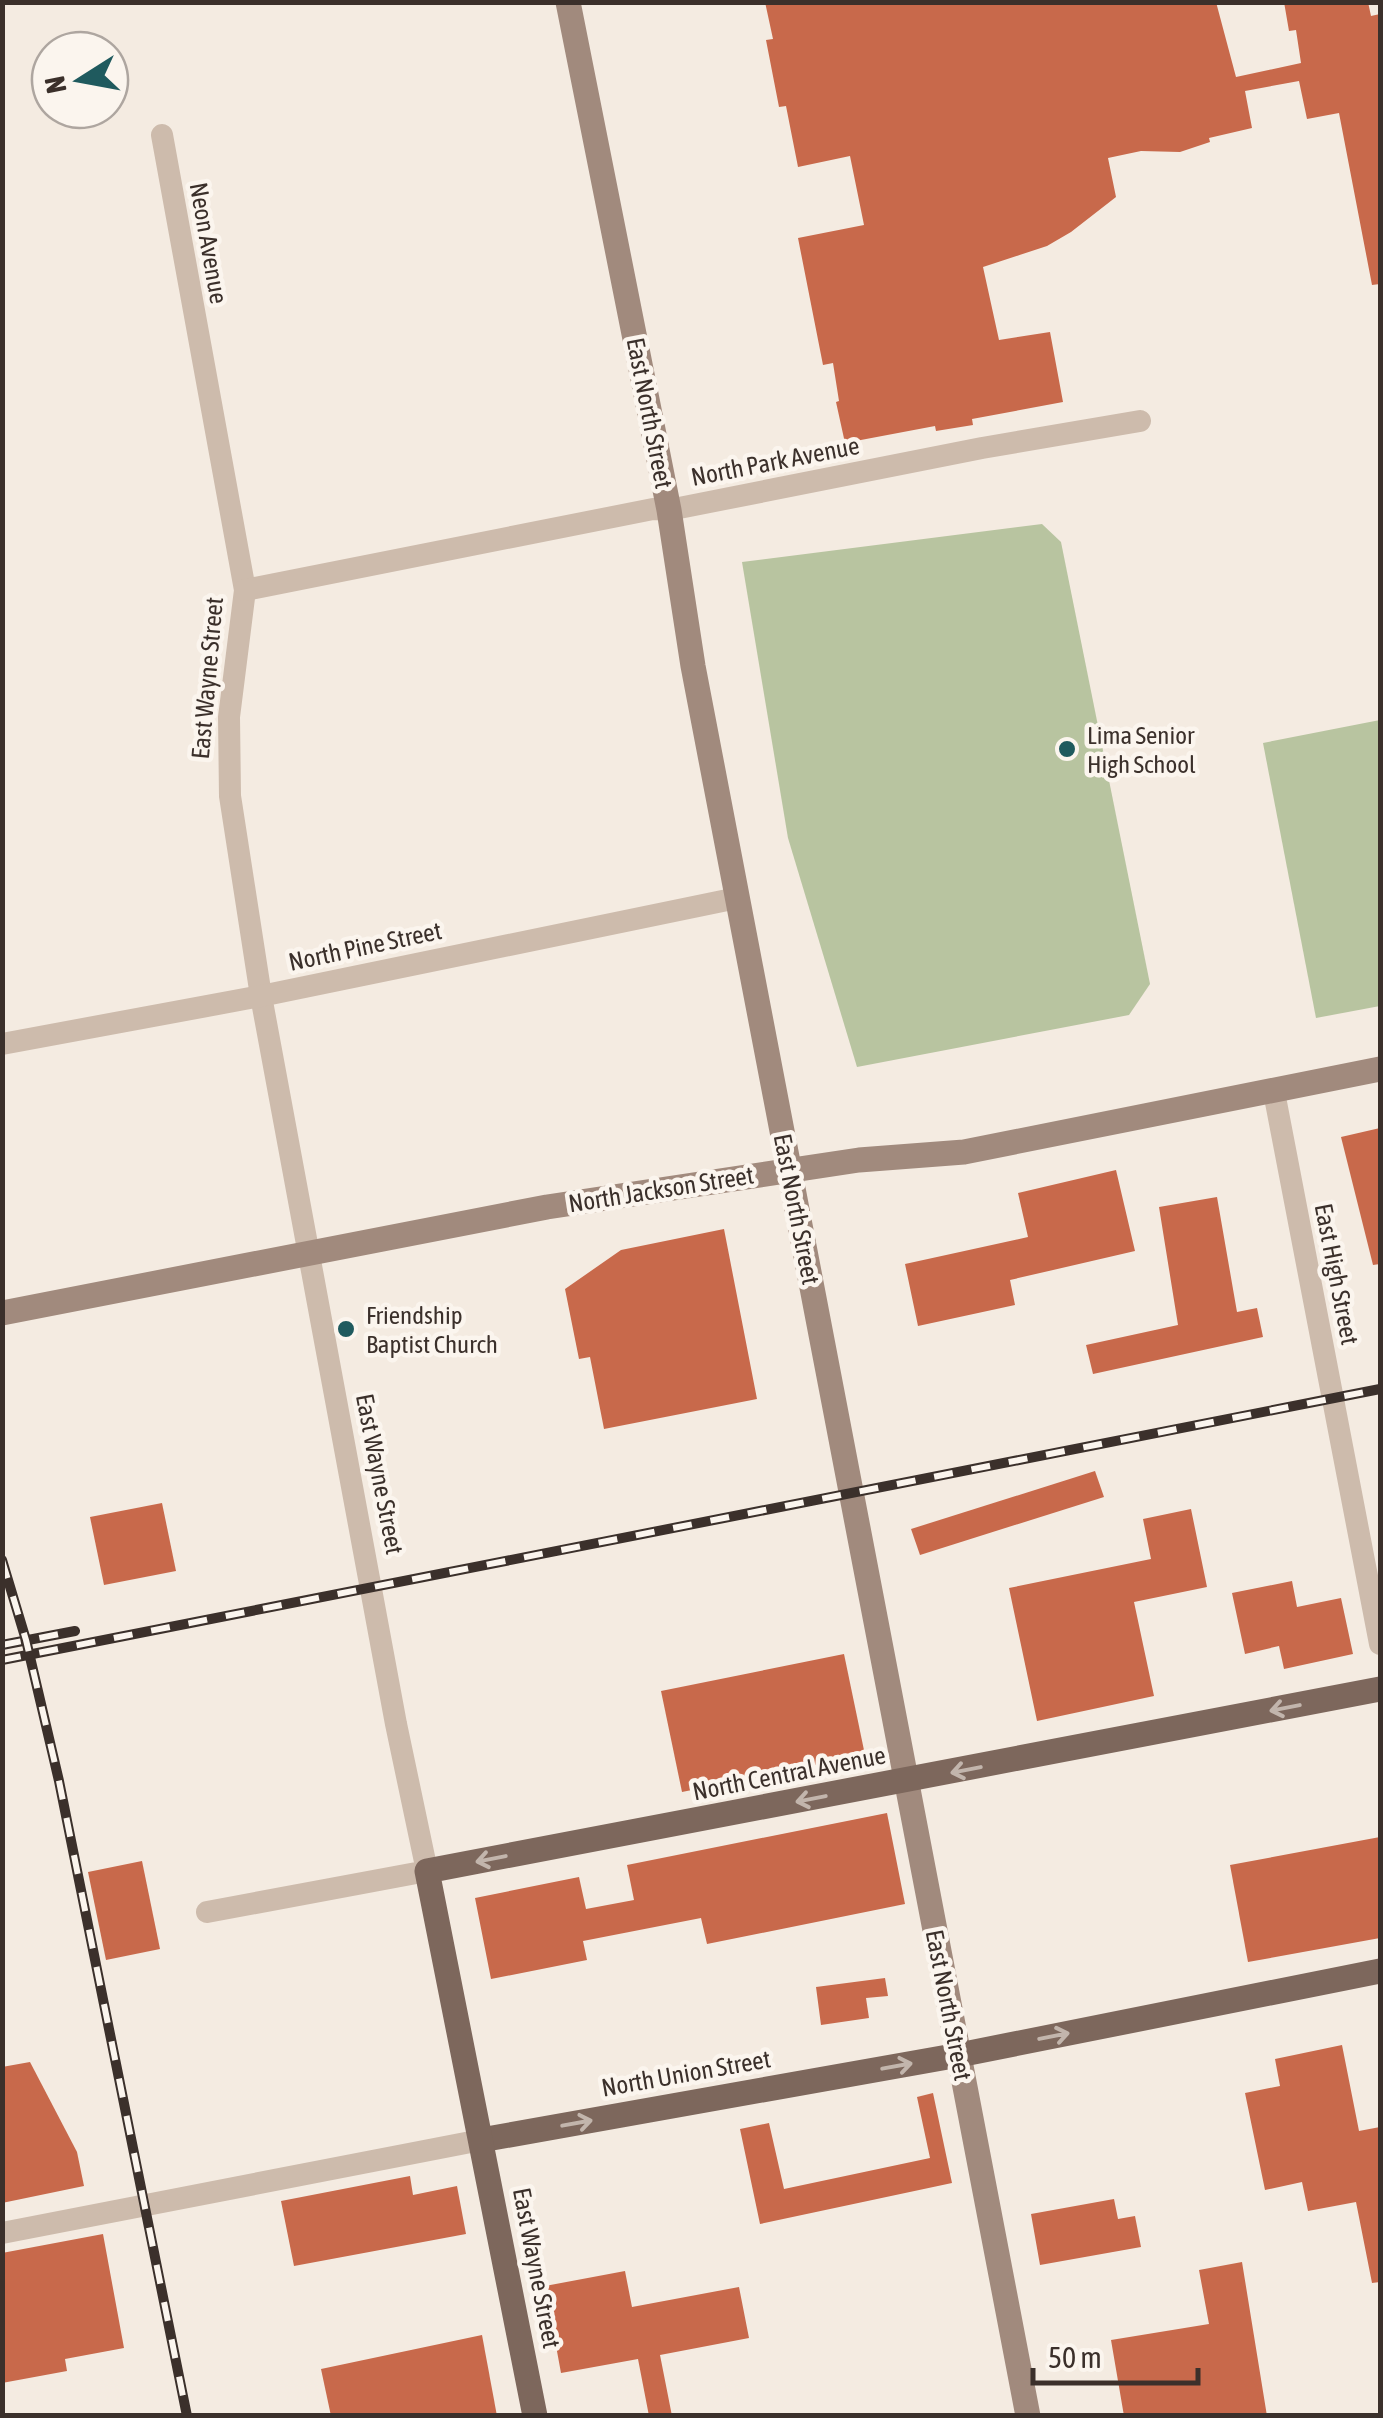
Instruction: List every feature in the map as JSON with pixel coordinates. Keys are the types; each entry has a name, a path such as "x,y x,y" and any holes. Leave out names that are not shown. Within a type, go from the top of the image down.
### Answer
{"main road":[{"name":"East North Street","path":"568,2 669,510 693,666 1028,2416"},
{"name":"North Jackson Street","path":"2,1314 547,1206 859,1160 964,1152 1380,1069"},
{"name":"North Central Avenue","path":"427,1871 1380,1689"},
{"name":"East Wayne Street","path":"427,1871 535,2416"},
{"name":"North Union Street","path":"482,2140 959,2055 1380,1971"}],"street":[{"name":"Neon Avenue","path":"162,135 203,360"},
{"name":"East Wayne Street","path":"203,360 245,590 229,717 230,796 261,996 308,1253 427,1871"},
{"name":"North Park Avenue","path":"245,590 654,509 669,510 1140,420"},
{"name":"North Pine Street","path":"2,1044 261,996 737,898"},
{"name":"East High Street","path":"1274,1092 1380,1644"},
{"name":"North Central Avenue","path":"208,1912 427,1871"},
{"name":"North Union Street","path":"2,2233 482,2140"}],"green space":[{"path":"1042,524 1061,542 1150,984 1129,1015 857,1067 788,838 742,562"},
{"path":"1380,720 1380,1006 1316,1018 1263,743"}],"building":[{"path":"765,2 1216,2 1236,77 1301,63 1296,30 1289,31 1284,2 1368,2 1371,16 1380,14 1380,284 1372,285 1339,113 1307,119 1299,81 1245,91 1252,128 1209,138 1210,142 1180,152 1141,151 1108,158 1116,197 1047,246 983,267 999,340 1050,332 1063,402 972,419 973,425 936,431 935,426 845,443 833,363 823,365 798,238 864,225 850,156 798,167 786,106 779,107 766,40 773,39"},
{"path":"1380,1128 1380,1264 1373,1265 1341,1137"},
{"path":"1116,1170 1135,1251 1010,1280 1015,1305 918,1326 905,1264 1028,1237 1018,1193"},
{"path":"1217,1197 1237,1312 1257,1308 1263,1337 1093,1374 1086,1345 1178,1325 1159,1207"},
{"path":"724,1229 757,1399 604,1429 590,1357 579,1359 565,1289 621,1250"},
{"path":"1095,1471 1104,1497 920,1555 911,1529"},
{"path":"162,1503 176,1571 104,1585 90,1517"},
{"path":"1191,1509 1207,1587 1134,1602 1154,1696 1037,1721 1009,1588 1151,1559 1143,1519"},
{"path":"1292,1581 1297,1607 1341,1598 1353,1654 1284,1669 1279,1646 1245,1654 1232,1593"},
{"path":"844,1654 865,1755 682,1792 661,1691"},
{"path":"887,1813 905,1904 707,1944 701,1918 583,1941 587,1960 491,1979 475,1898 579,1877 586,1909 634,1900 627,1865"},
{"path":"1380,1837 1380,1938 1248,1962 1230,1865"},
{"path":"142,1861 160,1949 106,1960 88,1872"},
{"path":"885,1978 888,1996 866,1998 869,2018 821,2025 816,1987"},
{"path":"1342,2045 1359,2131 1380,2127 1380,2282 1372,2283 1356,2202 1308,2211 1302,2182 1265,2190 1245,2093 1280,2086 1275,2059"},
{"path":"30,2062 77,2152 84,2186 2,2203 2,2067"},
{"path":"933,2093 952,2183 760,2224 740,2129 769,2123 784,2189 930,2158 917,2097"},
{"path":"410,2176 413,2195 457,2186 466,2234 294,2266 281,2201"},
{"path":"1114,2199 1118,2219 1135,2216 1141,2247 1040,2265 1031,2214"},
{"path":"103,2234 124,2348 65,2359 67,2371 2,2383 2,2253"},
{"path":"1242,2262 1267,2416 1124,2416 1111,2340 1209,2324 1199,2270"},
{"path":"625,2271 632,2307 739,2287 749,2338 660,2355 672,2416 649,2416 638,2359 561,2373 545,2286"},
{"path":"482,2335 497,2416 331,2416 321,2369"}],"railway":[{"path":"2,1660 1380,1389"},
{"path":"2,1560 26,1640 59,1781 187,2416"},
{"path":"2,1645 75,1631"}],"place":[{"name":"Lima Senior High School","path":"1067,749"},
{"name":"Friendship Baptist Church","path":"346,1329"}]}
